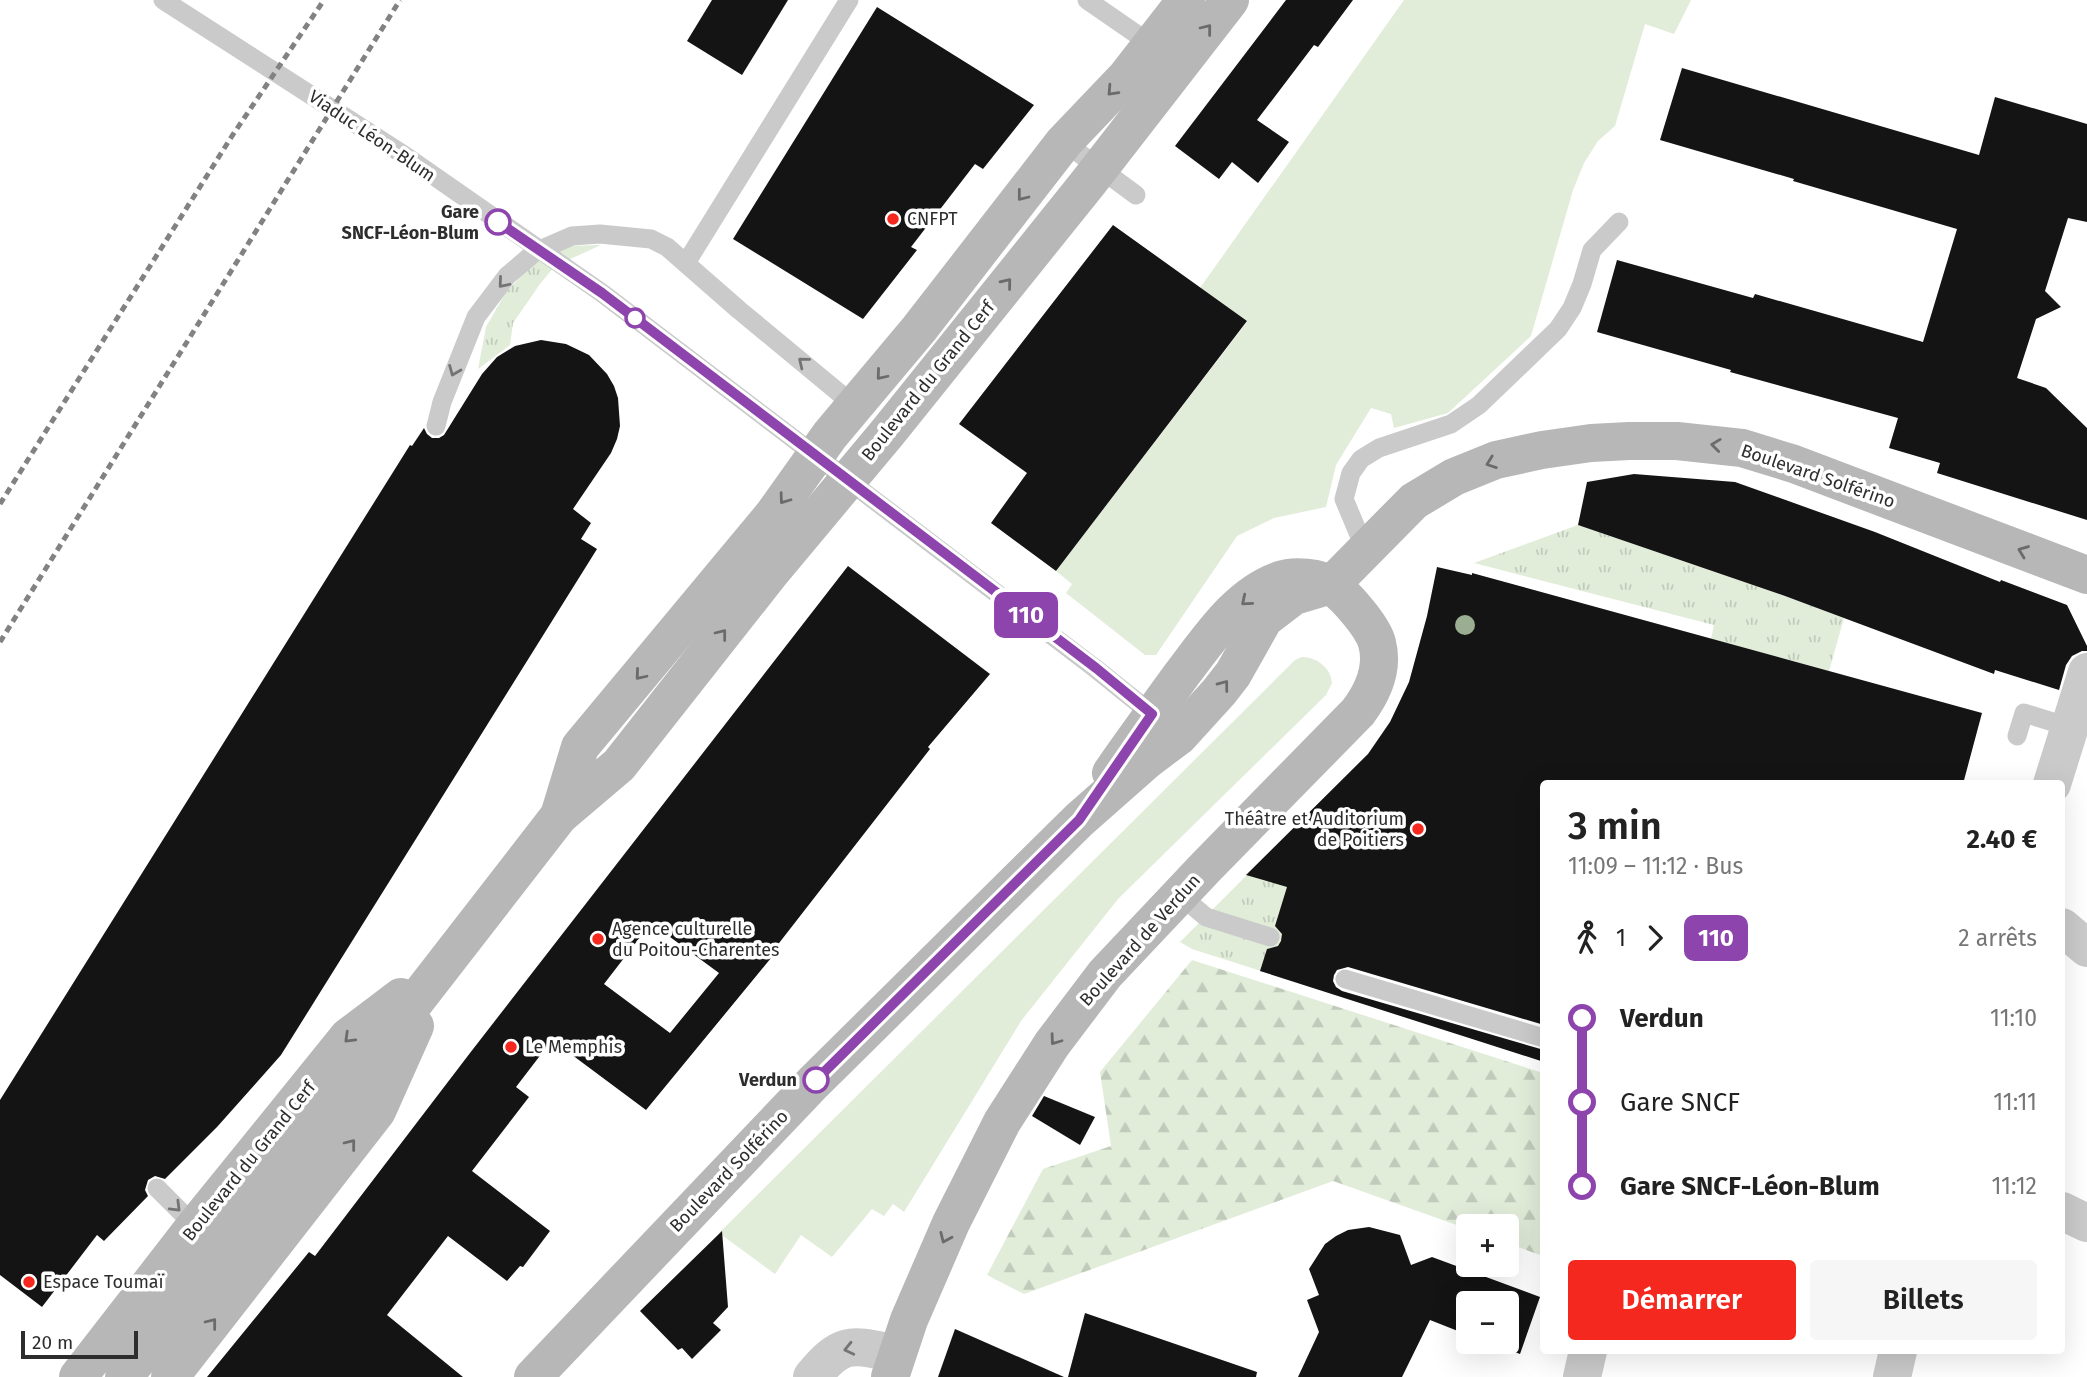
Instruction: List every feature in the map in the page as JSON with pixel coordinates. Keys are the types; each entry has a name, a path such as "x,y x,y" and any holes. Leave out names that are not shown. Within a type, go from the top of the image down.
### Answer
{"street":[{"name":"Boulevard du Grand Cerf","path":"124,1377 559,816 619,765 771,572 904,412 1099,168 1165,55 1186,0"},
{"name":"Boulevard du Grand Cerf","path":"559,816 580,747 773,515 830,435 919,329 1064,142 1126,76 1165,55 1230,0"},
{"name":"Boulevard Solférino","path":"533,1377 813,1083 1079,820 1147,760 1216,630 1230,614 1255,593 1282,579 1310,578 1331,584 1414,500 1454,477 1496,460 1591,443 1677,441 1742,448 1794,464 2087,575"},
{"name":"Boulevard de Verdun","path":"893,1365 928,1274 1002,1122 1052,1044 1105,974 1358,712 1369,697 1376,682 1378,645 1364,618 1331,584"},
{"path":"2053,780 2087,673"},
{"path":"2065,929 2087,947"},
{"name":"Boulevard du Grand Cerf","path":"78,1377 195,1226 348,1037 442,967"},
{"name":"Boulevard du Grand Cerf","path":"170,1377 377,1111 442,967"},
{"path":"2065,1212 2087,1223"},
{"path":"812,1377 828,1357 843,1348 858,1346 893,1365"},
{"path":"1582,1377 1587,1354"},
{"path":"1892,1377 1897,1354"}],"lane":[{"name":"Viaduc Léon-Blum","path":"163,0 404,155 602,293 1096,668 1165,725"},
{"path":"686,263 849,0"},
{"path":"1087,0 1165,55"},
{"path":"1064,142 1136,195"},
{"path":"1365,549 1344,499 1352,473 1361,459 1379,448 1451,424 1479,405 1558,329 1572,308 1592,250 1619,222"},
{"path":"436,426 442,401 476,317 507,276 535,252 572,236 600,234 652,239 667,247 855,406"},
{"path":"2017,736 2024,713 2068,727"},
{"path":"1180,895 1206,917 1270,937"},
{"path":"1345,979 1540,1037"},
{"path":"157,1188 195,1226"}],"green space":[{"path":"1404,0 1691,0 1674,34 1645,24 1615,126 1598,141 1584,163 1573,190 1531,336 1448,413 1394,428 1391,414 1371,408 1336,465 1326,507 1274,518 1237,536 1156,655 1145,655 1066,593 1072,584 1056,571 1247,322 1200,288"},
{"path":"601,245 555,266 513,323 510,345 478,369 486,327 506,292 536,261 566,246"},
{"path":"1578,525 1844,618 1829,671 1711,639 1714,625 1474,563"},
{"path":"1302,657 1318,661 1326,668 1332,683 1326,695 1118,899 1021,1021 904,1212 893,1204 884,1216 872,1209 832,1257 801,1235 775,1274 719,1233 1295,660"},
{"path":"1390,722 1286,979 1192,949 1180,942 1368,754"},
{"path":"1192,960 1540,1072 1540,1255 1519,1247 1519,1214 1456,1214 1456,1225 1333,1181 1024,1294 987,1275 1043,1169 1111,1146 1100,1072"}],"building":[{"path":"712,0 788,0 742,75 687,41"},
{"path":"1286,0 1353,0 1318,47 1314,45 1257,120 1289,142 1258,183 1232,162 1219,179 1175,146"},
{"path":"877,7 1034,105 983,169 975,164 911,247 917,250 863,319 733,239"},
{"path":"1682,68 1979,155 1995,97 2087,124 2087,222 2068,218 2045,291 2061,307 2036,319 2017,378 2046,388 2087,428 2087,520 1937,473 1940,463 1889,448 1898,418 1597,332 1617,260 1753,298 1755,294 1923,342 1957,229 1660,140"},
{"path":"1113,225 1247,321 1056,571 991,523 1027,473 959,424"},
{"path":"541,340 566,344 589,355 607,374 618,398 620,426 617,439 611,453 573,509 591,523 581,539 597,549 281,1055 217,1127 165,1179 155,1176 148,1180 145,1190 148,1196 104,1241 97,1235 42,1307 0,1275 0,1100 410,445 412,446 424,428 432,438 444,435 482,374 497,357 515,346"},
{"path":"1634,474 1735,482 2067,605 2087,651 2072,656 2066,665 2059,690 1995,670 1994,674 1785,596 1578,525 1587,482"},
{"path":"848,566 990,674 928,747 930,749 769,956 771,958 646,1110 552,1040 516,1087 529,1097 472,1171 550,1231 523,1267 520,1266 507,1281 448,1236 387,1315 463,1377 207,1377 309,1252 315,1256","holes":["651,923 719,973 670,1033 604,984"]},
{"name":"Théâtre et Auditorium de Poitiers","path":"1437,567 1472,573 1982,713 1964,780 1540,780 1540,1024 1348,967 1337,970 1334,975 1336,987 1342,991 1540,1049 1540,1061 1260,971 1267,949 1278,946 1281,941 1282,934 1275,926 1287,887 1246,875 1368,754 1390,722 1409,682"},
{"path":"1044,1096 1095,1117 1080,1145 1032,1116"},
{"path":"1369,1227 1400,1235 1411,1265 1432,1257 1456,1266 1456,1277 1486,1277 1540,1297 1520,1354 1519,1291 1456,1291 1456,1330 1430,1320 1402,1377 1298,1377 1319,1332 1307,1300 1319,1295 1309,1269 1325,1244 1348,1230"},
{"path":"722,1231 728,1307 713,1323 721,1330 692,1359 682,1348 678,1350 640,1311"},
{"path":"1085,1313 1257,1372 1256,1377 1068,1377"},
{"path":"955,1329 1064,1377 938,1377"}],"railway":[{"path":"0,504 232,136 324,0"},
{"path":"0,642 400,0"}],"bus line":[{"name":"110","path":"498,222 602,293 1096,668 1152,714 1079,820 816,1080"}],"place":[{"name":"CNFPT","path":"893,219"},
{"name":"Gare SNCF-Léon-Blum","path":"498,222"},
{"name":"Théâtre et Auditorium de Poitiers","path":"1418,829"},
{"name":"Agence culturelle du Poitou-Charentes","path":"598,939"},
{"name":"Le Memphis","path":"511,1047"},
{"name":"Verdun","path":"816,1080"},
{"name":"Espace Toumaï","path":"29,1282"}]}
